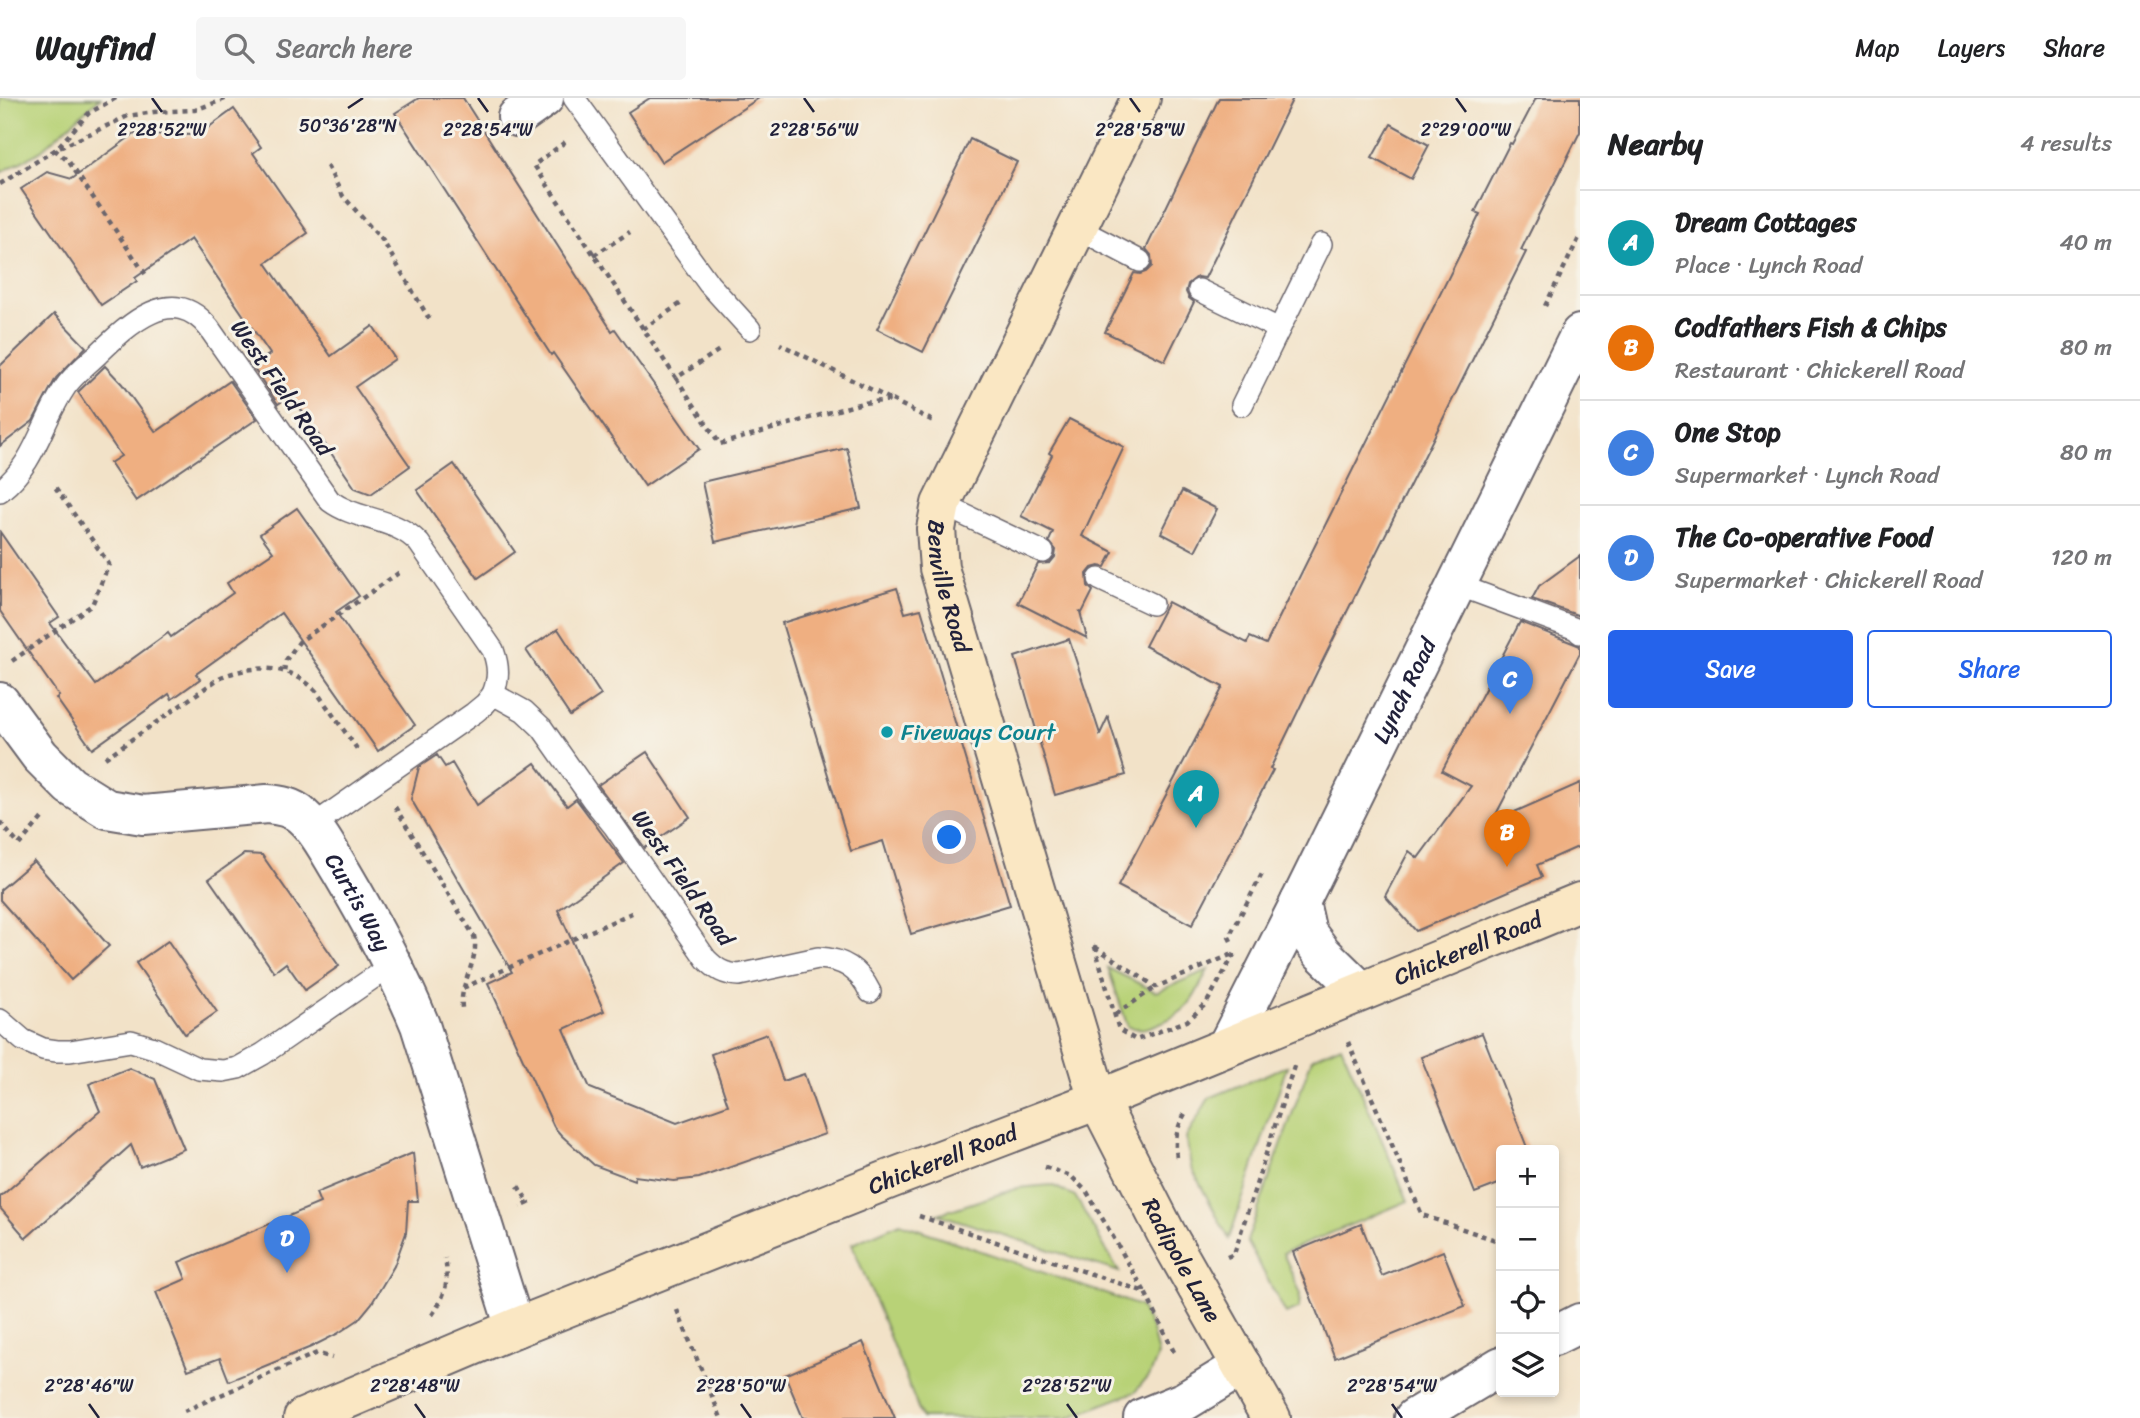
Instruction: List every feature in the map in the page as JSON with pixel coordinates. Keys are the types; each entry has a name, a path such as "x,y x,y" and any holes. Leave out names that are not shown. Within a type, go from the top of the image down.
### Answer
{"main road":[{"name":"Benville Road","path":"1098,1100 939,568 936,529 942,504 1141,98"},
{"name":"Chickerell Road","path":"303,1418 515,1328 890,1179 1098,1100 1580,902"},
{"name":"Radipole Lane","path":"1098,1100 1166,1233 1272,1418"}],"street":[{"name":"Lynch Road","path":"1227,1046 1580,334"},
{"name":"Curtis Way","path":"0,702 40,756 70,786 107,809 143,815 267,804 284,806 299,814 312,826 393,964 420,1025 515,1328"},
{"path":"1300,902 1307,933 1322,953 1361,991"},
{"path":"1558,1334 1580,1323"},
{"path":"1143,1418 1185,1401 1242,1366"},
{"path":"1414,1418 1496,1369"}],"lane":[{"path":"574,98 709,284 750,329"},
{"path":"1077,228 1140,261"},
{"path":"1242,405 1321,244"},
{"path":"1199,290 1279,329"},
{"path":"0,491 19,474 32,454 62,394 72,380 132,324 151,312 168,307"},
{"name":"West Field Road","path":"168,307 187,309 202,319 330,501 353,513 404,530 426,553 493,650 499,670 493,694 524,711 542,728 716,970 739,975 818,958 831,959 852,967 860,974 870,992"},
{"path":"942,504 1043,552"},
{"path":"1099,579 1152,604"},
{"path":"1455,584 1576,629 1580,633"},
{"path":"312,826 474,713 493,694"},
{"path":"0,1020 23,1040 43,1049 70,1051 131,1041 154,1048 199,1069 223,1071 238,1068 263,1054 393,964"}],"path":[{"path":"55,149 89,113 116,98"},
{"path":"0,184 55,149 128,116 195,110 225,99"},
{"path":"55,149 69,162 168,307"},
{"path":"327,166 342,196 383,241 431,322"},
{"path":"594,255 658,214"},
{"path":"643,329 709,284"},
{"path":"11,661 92,605 109,564 32,454"},
{"path":"284,671 286,660 299,642 426,553"},
{"path":"463,988 664,899"},
{"path":"1115,1015 1156,987 1235,953 1206,1004 1187,1021 1136,1040 1119,1030 1095,947 1156,987"},
{"path":"1345,1033 1422,1215 1496,1240"},
{"path":"1223,1244 1230,1256 1234,1254 1295,1063"},
{"path":"1178,1160 1175,1147 1178,1127 1192,1103"},
{"path":"1036,1167 1042,1166 1070,1176 1087,1192 1150,1300"},
{"path":"907,1211 1145,1292"},
{"path":"422,1321 431,1316 443,1299 447,1273 444,1250"},
{"path":"675,1306 721,1418"},
{"path":"184,1411 317,1353 336,1359"}],"green space":[{"path":"0,98 100,98 38,153 0,173"},
{"path":"1108,968 1156,992 1208,970 1185,1008 1170,1018 1141,1029 1128,1027"},
{"path":"1341,1045 1408,1201 1283,1253 1300,1292 1299,1308 1286,1314 1247,1241 1312,1058"},
{"path":"1287,1066 1229,1239 1191,1167 1186,1138 1209,1098"},
{"path":"1051,1185 1075,1196 1119,1272 938,1214 1018,1188"},
{"path":"900,1223 1140,1306 1152,1330 1158,1355 1151,1373 1135,1392 1068,1418 922,1418 852,1244"}],"building":[{"path":"419,98 463,98 612,331 615,329 699,449 645,486 553,353 551,355 395,113"},
{"path":"650,98 759,98 661,162 628,112"},
{"path":"1219,98 1293,98 1205,278 1197,277 1188,284 1186,292 1194,302 1165,361 1105,332 1134,273 1146,272 1152,266 1151,255 1146,249"},
{"path":"1536,98 1580,98 1580,132 1521,250 1526,252 1318,670 1270,769 1273,770 1192,925 1118,886 1223,687 1145,646 1168,602 1247,643 1250,637 1266,644 1480,214 1475,212"},
{"path":"234,109 261,147 253,153 308,233 266,263 331,356 373,326 395,359 355,387 410,466 371,494 355,488 291,395 278,404 252,366 270,354 191,239 101,305 21,189 47,172 72,179 134,134 198,135"},
{"path":"1391,124 1429,145 1411,179 1372,158"},
{"path":"970,139 1017,162 923,352 877,329"},
{"path":"54,314 86,347 56,378 33,421 0,446 0,366"},
{"path":"105,366 122,384 156,432 230,381 257,419 136,501 110,463 121,456 78,392"},
{"path":"1069,419 1124,447 1082,536 1113,552 1105,567 1092,568 1087,574 1088,586 1093,591 1082,613 1080,612 1087,638 1018,603 1038,564 1050,563 1055,557 1056,550 1049,541 1053,532 1021,516 1052,455 1049,453"},
{"path":"847,448 861,508 715,542 702,482"},
{"path":"454,464 515,552 478,578 417,490"},
{"path":"1182,491 1217,509 1195,551 1161,533"},
{"path":"297,508 359,596 336,612 415,725 378,751 281,613 196,674 200,679 172,699 169,694 92,749 0,611 0,532 59,617 50,623 96,685 168,633 171,637 233,593 227,583 273,552 260,534"},
{"path":"1580,556 1580,616 1532,599 1539,586"},
{"name":"Fiveways Court","path":"897,588 905,613 921,609 1010,905 911,934 883,841 851,851 782,623"},
{"path":"1520,622 1580,646 1580,653 1492,822 1580,783 1580,846 1537,865 1542,877 1416,931 1385,896 1409,851 1418,858 1471,786 1442,771"},
{"path":"558,629 601,695 570,716 526,650"},
{"path":"1069,639 1100,734 1108,717 1126,775 1055,795 1015,657"},
{"path":"647,752 690,817 645,848 598,785"},
{"path":"437,755 445,767 452,763 477,805 535,763 567,806 576,799 624,863 558,910 604,1011 564,1029 590,1088 677,1123 728,1105 711,1054 767,1034 783,1081 804,1074 825,1134 699,1178 674,1181 635,1176 634,1180 594,1165 561,1135 554,1127 488,983 512,972 411,799 419,767"},
{"path":"244,854 262,855 339,966 305,990 286,963 274,972 209,879"},
{"path":"34,861 109,946 71,980 0,900 0,890"},
{"path":"168,941 217,1012 185,1034 136,963"},
{"path":"1482,1033 1526,1145 1496,1145 1496,1185 1475,1193 1421,1057"},
{"path":"129,1068 155,1079 184,1149 140,1167 131,1145 26,1238 0,1208 0,1197 100,1111 89,1084"},
{"path":"413,1153 418,1201 408,1201 406,1233 394,1266 372,1303 358,1320 311,1347 229,1381 220,1358 188,1370 156,1292 186,1279 179,1262 320,1203 316,1193"},
{"path":"1361,1224 1382,1276 1443,1251 1465,1306 1335,1358 1293,1252"},
{"path":"863,1342 895,1418 803,1418 785,1375"}],"place":[{"name":"One Stop","path":"1510,714"},
{"name":"Fiveways Court","path":"887,732"},
{"name":"Dream Cottages","path":"1196,828"},
{"name":"Codfathers Fish & Chips","path":"1507,867"},
{"name":"The Co-operative Food","path":"287,1273"}]}
